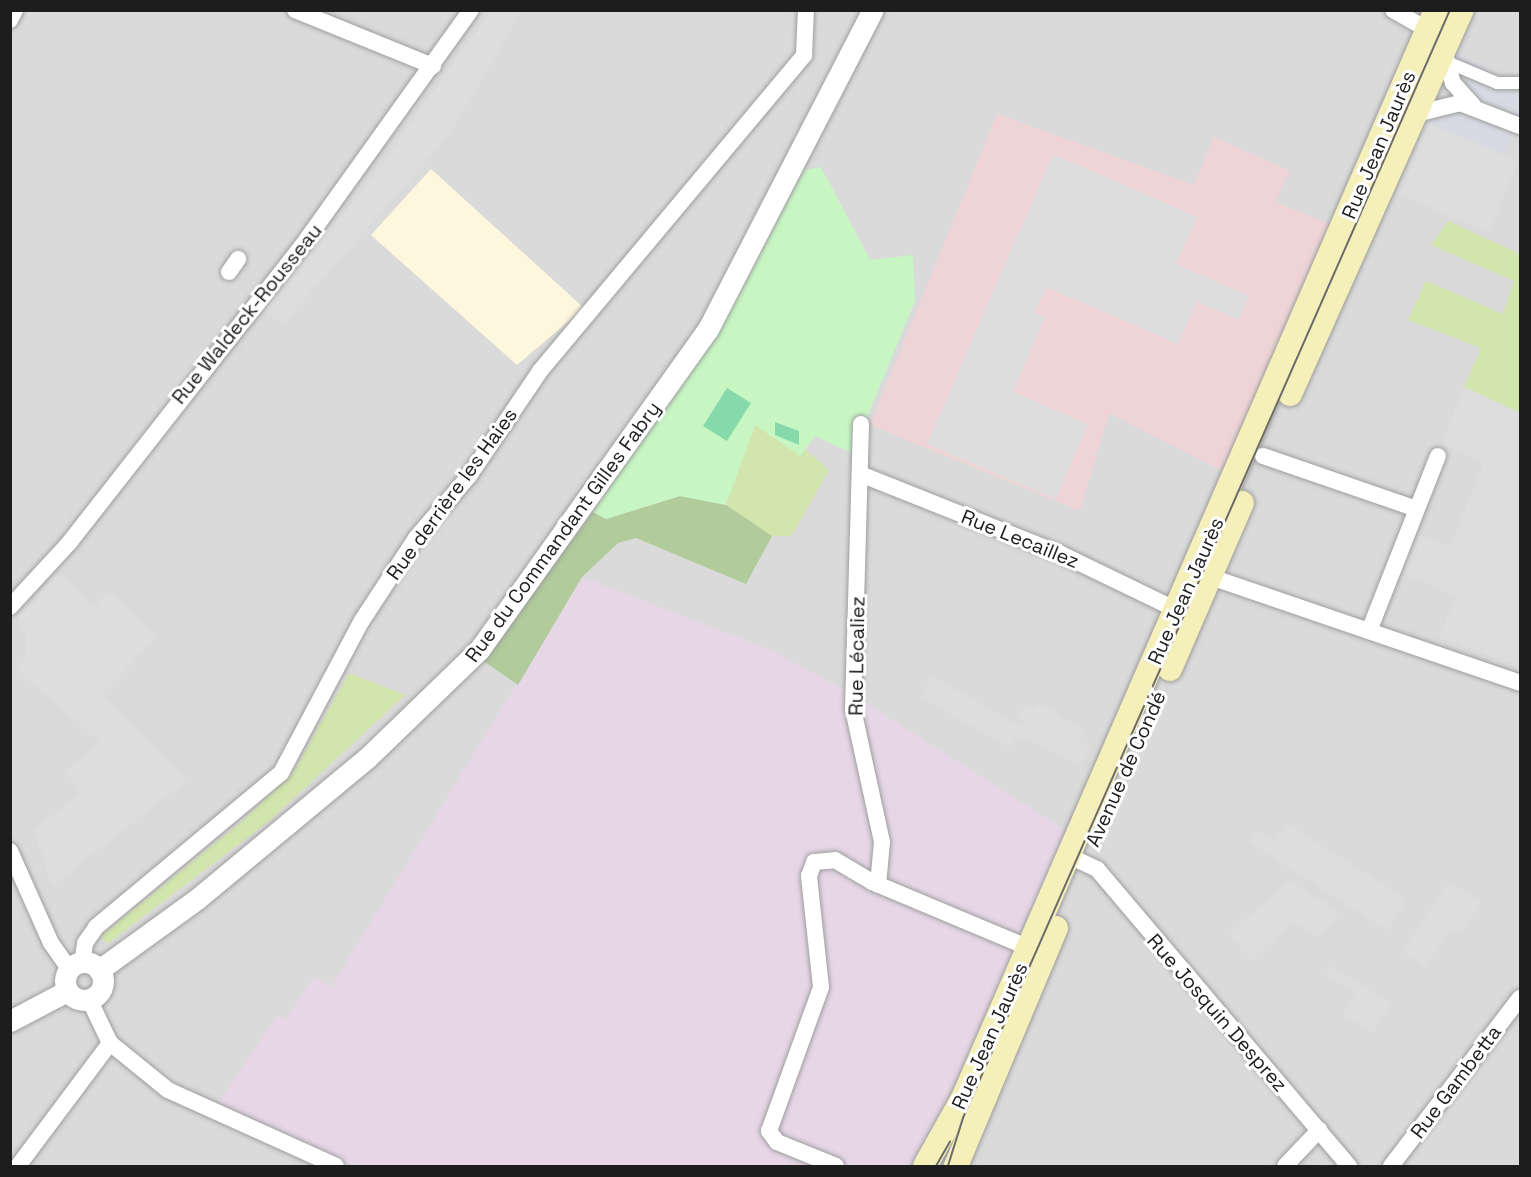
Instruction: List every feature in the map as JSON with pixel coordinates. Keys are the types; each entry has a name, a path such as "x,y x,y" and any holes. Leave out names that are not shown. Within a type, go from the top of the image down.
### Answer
{"main road":[{"name":"Rue Jean Jaurès","path":"925,1167 963,1098 1029,948 1077,859 1177,610 1203,575 1263,456 1416,114 1448,57 1462,10"},
{"name":"Rue Jean Jaurès","path":"1203,575 1432,20"},
{"name":"Avenue de Condé","path":"956,1167 1077,859 1203,575"}],"street":[{"path":"10,20 15,10"},
{"path":"295,10 433,66"},
{"name":"Rue Waldeck-Rousseau","path":"10,607 69,543 302,246 471,10"},
{"name":"Rue derrière les Haies","path":"84,967 85,943 96,927 286,767 351,639 416,538 477,466 540,371 804,54 806,10"},
{"name":"Rue du Commandant Gilles Fabry","path":"84,967 190,904 367,758 479,650 701,340 859,45 873,10"},
{"name":"Rue du Commandant Gilles Fabry","path":"859,45 885,10"},
{"path":"1392,10 1432,20"},
{"path":"1448,57 1497,83 1521,83"},
{"path":"1448,57 1453,83 1473,105"},
{"path":"1416,114 1449,103 1473,105 1521,126"},
{"name":"Rue Lécaliez","path":"861,424 853,709 882,843 878,885"},
{"path":"1263,456 1414,508"},
{"path":"1369,631 1414,508 1438,456"},
{"name":"Rue Lecaillez","path":"860,474 1072,559 1177,610"},
{"path":"1203,575 1521,683"},
{"path":"10,851 51,943 84,967 102,987 89,999 77,999 67,991"},
{"path":"836,1167 777,1142 770,1127 821,987 810,867 830,858 878,885 1029,948"},
{"name":"Rue Josquin Desprez","path":"1077,859 1319,1130 1349,1167"},
{"path":"10,1021 67,991 84,967"},
{"name":"Rue Gambetta","path":"1391,1167 1521,998"},
{"path":"89,999 110,1043 186,1101 336,1167"},
{"path":"18,1167 110,1043"},
{"path":"1285,1167 1319,1130"}],"shaded area":[{"path":"10,11 1520,11 1520,1166 11,1166"},
{"path":"491,11 522,11 449,135 283,324 256,305 360,195"},
{"path":"1451,50 1505,77 1520,78 1520,120 1477,100 1462,86"},
{"path":"1452,107 1514,131 1505,155 1420,119"},
{"path":"997,114 1194,185 1214,137 1290,171 1275,202 1332,225 1222,471 1109,413 1080,511 870,425"},
{"path":"1426,122 1518,161 1489,233 1396,193"},
{"path":"1053,154 1197,217 1176,264 1249,296 1239,320 1197,302 1178,344 1046,287 1035,312 1045,317 1013,392 1088,424 1056,499 927,444"},
{"path":"431,169 584,308 517,365 371,235"},
{"path":"1464,387 1520,413 1520,666 1439,637 1456,596 1397,571 1412,532 1450,547 1484,463 1442,443"},
{"path":"58,573 94,607 109,592 157,636 102,695 187,780 52,886 34,830 82,792 65,772 100,742 17,670 26,656 27,637 17,616"},
{"path":"582,577 771,650 852,694 1068,832 917,1166 356,1166 218,1104 277,1015 285,1020 314,977 331,987"},
{"path":"932,676 1019,726 1025,723 1017,718 1026,704 1035,709 1039,702 1084,731 1079,740 1091,746 1080,765 1023,738 1015,737 1010,748 921,697"},
{"path":"1287,823 1407,900 1387,931 1249,841 1256,830 1275,842"},
{"path":"1290,881 1339,912 1320,937 1292,922 1251,961 1229,933"},
{"path":"1449,882 1481,902 1460,934 1450,929 1425,967 1403,952"},
{"path":"1330,966 1391,1003 1373,1033 1342,1014 1355,993 1325,974"}],"green space":[{"path":"821,167 870,260 913,255 915,301 852,453 815,436 800,456 755,425 726,505 680,496 606,519 593,512 737,298 804,170"},
{"path":"1448,221 1520,254 1520,413 1464,387 1481,348 1408,320 1426,281 1503,314 1514,281 1431,245"},
{"path":"727,388 751,403 727,441 703,426"},
{"path":"775,422 799,431 799,445 775,435"},
{"path":"755,425 800,455 805,449 829,470 791,536 772,536 726,505"},
{"path":"680,496 726,505 772,536 746,584 636,538 618,543 582,577 518,685 482,660 593,512 606,519"},
{"path":"349,673 405,695 268,822 107,944 101,936 241,822 293,773"}],"tram line":[{"path":"948,1166 963,1118 1450,10"},
{"path":"936,1166 950,1142"}]}
